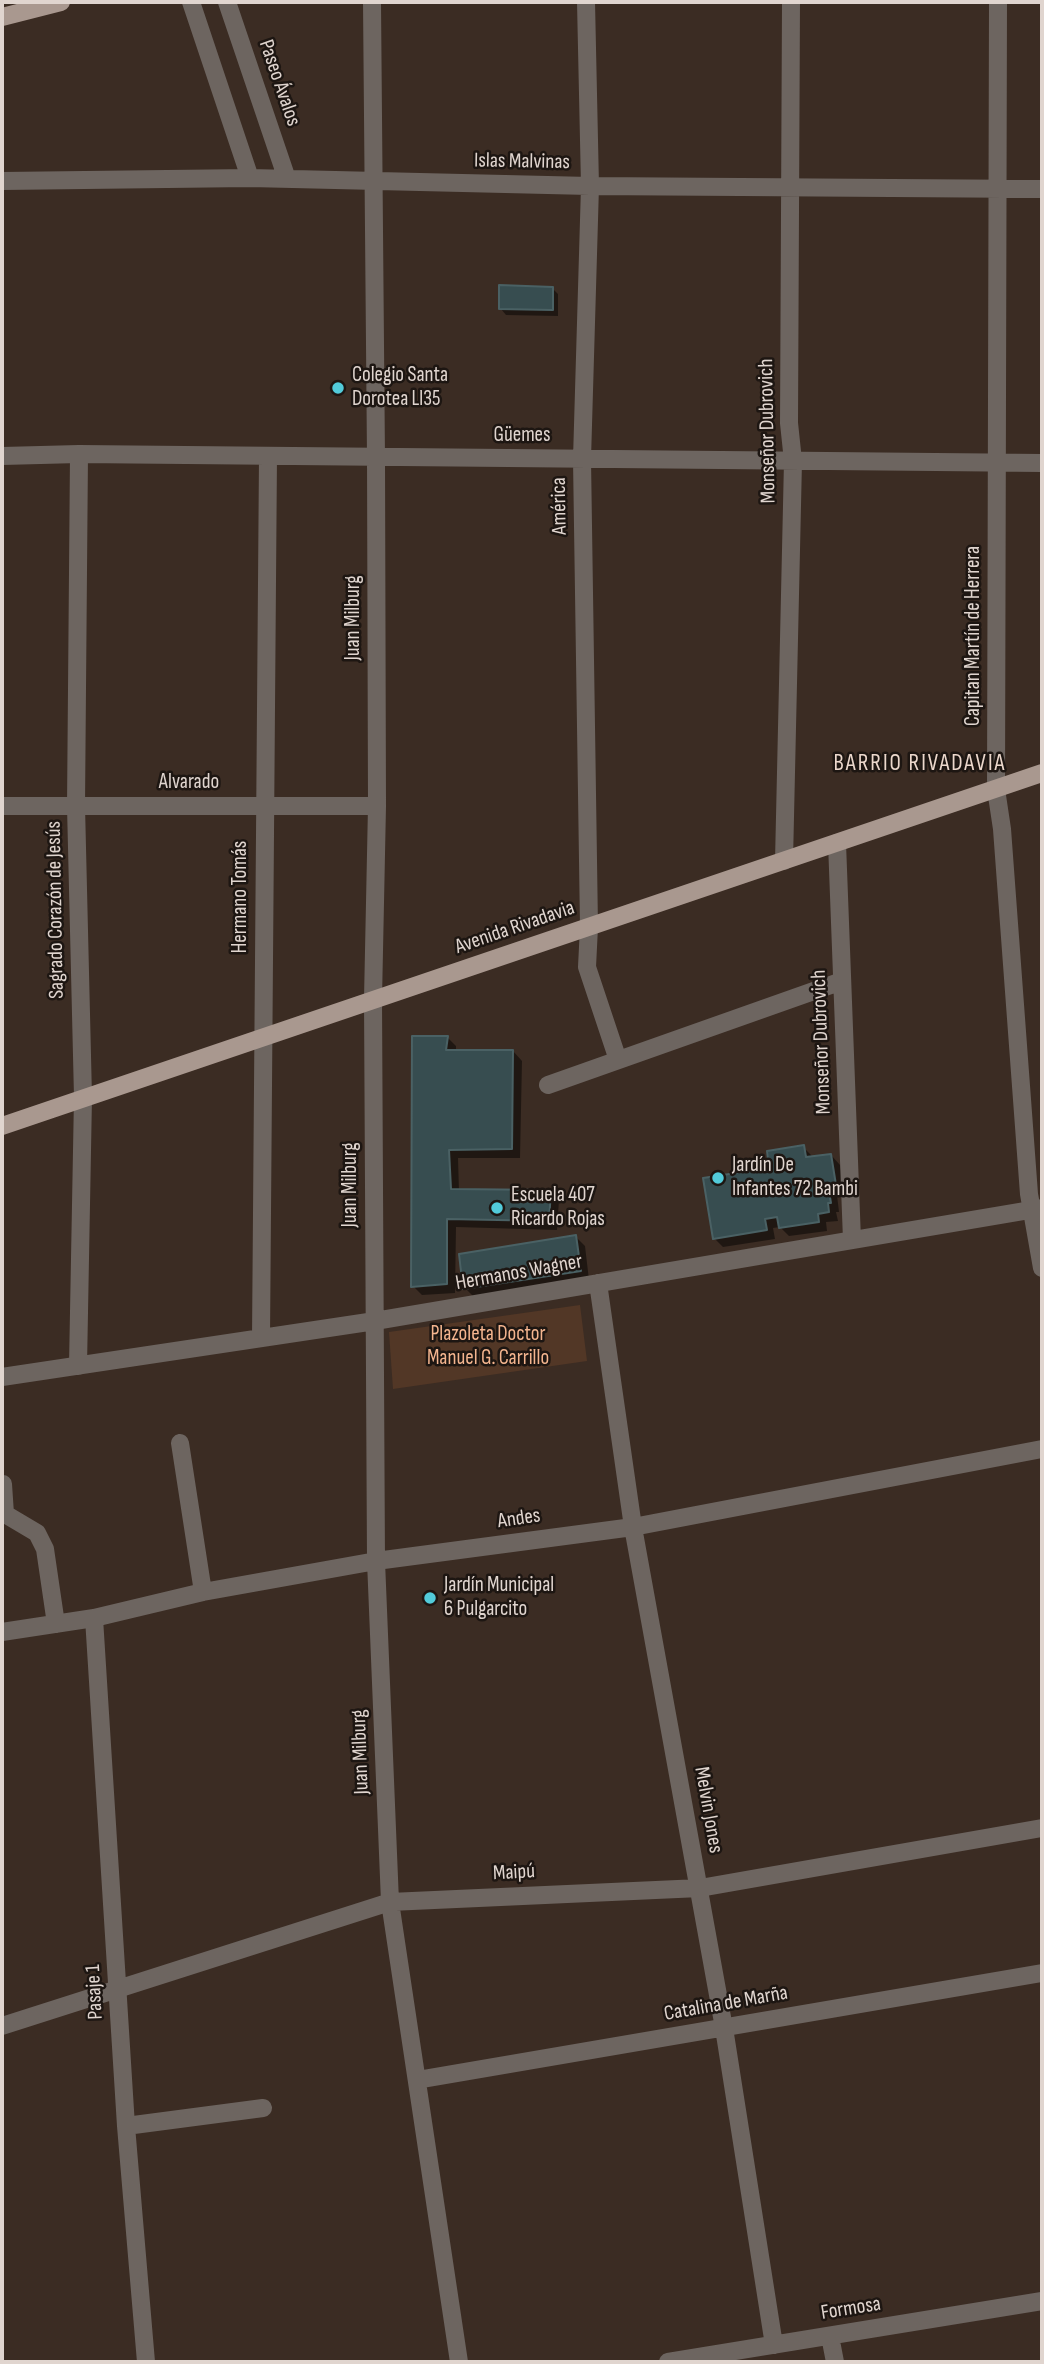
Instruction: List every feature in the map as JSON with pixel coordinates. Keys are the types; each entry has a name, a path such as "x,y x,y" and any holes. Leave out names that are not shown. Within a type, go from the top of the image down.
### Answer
{"main road":[{"path":"2,16 61,2"},
{"name":"Avenida Rivadavia","path":"2,1126 1042,773"}],"street":[{"path":"191,2 250,178"},
{"name":"Paseo Ávalos","path":"227,2 287,179"},
{"name":"Juan Milburg","path":"372,2 377,806 373,999 376,1561 390,1902 459,2362"},
{"name":"América","path":"586,2 590,186 582,459 589,927"},
{"name":"Monseñor Dubrovich","path":"784,861 793,461 789,423 791,2"},
{"name":"Capitan Martín de Herrera","path":"998,2 996,789 1002,829 1042,1268"},
{"name":"Islas Malvinas","path":"2,181 250,178 590,186 1042,189"},
{"name":"Güemes","path":"2,456 79,454 1042,463"},
{"name":"Sagrado Corazón de Jesús","path":"78,1366 83,1097 76,806 79,454"},
{"name":"Hermano Tomás","path":"261,1338 268,456"},
{"name":"Alvarado","path":"2,806 377,806"},
{"name":"Monseñor Dubrovich","path":"837,843 852,1240"},
{"path":"589,927 587,967 618,1060"},
{"path":"548,1085 842,981"},
{"name":"Hermanos Wagner","path":"2,1377 375,1321 1037,1209"},
{"name":"Melvin Jones","path":"598,1283 634,1527 724,2028 774,2345"},
{"path":"180,1443 203,1592"},
{"name":"Andes","path":"2,1632 94,1618 203,1592 376,1561 634,1527 1042,1449"},
{"path":"3,1484 5,1514 18,1519 37,1533 45,1549 56,1624"},
{"name":"Pasaje 1","path":"94,1618 126,2126 146,2362"},
{"name":"Maipú","path":"2,2026 390,1902 699,1888 1042,1828"},
{"name":"Catalina de Marña","path":"417,2080 1042,1973"},
{"path":"126,2126 263,2108"},
{"name":"Formosa","path":"668,2362 1042,2301"},
{"path":"830,2336 835,2362"}],"green space":[{"name":"Plazoleta Doctor Manuel G. Carrillo","path":"580,1305 587,1361 393,1389 389,1332"}],"building":[{"path":"499,285 553,287 553,310 499,309"},
{"path":"412,1036 448,1036 446,1050 513,1050 512,1149 449,1150 451,1189 551,1190 549,1221 447,1219 447,1284 411,1287"},
{"path":"804,1145 806,1157 831,1154 836,1185 828,1186 831,1203 828,1203 829,1212 818,1214 819,1222 779,1228 777,1217 765,1219 767,1230 713,1239 703,1178 769,1168 767,1151"},
{"path":"576,1235 581,1271 463,1289 459,1254"}],"place":[{"name":"Colegio Santa Dorotea Ll35","path":"338,388"},
{"name":"Jardín De Infantes 72 Bambi","path":"718,1178"},
{"name":"Escuela 407 Ricardo Rojas","path":"497,1208"},
{"name":"Jardín Municipal 6 Pulgarcito","path":"430,1598"}],"district":[{"name":"BARRIO RIVADAVIA","path":"920,764"}]}
